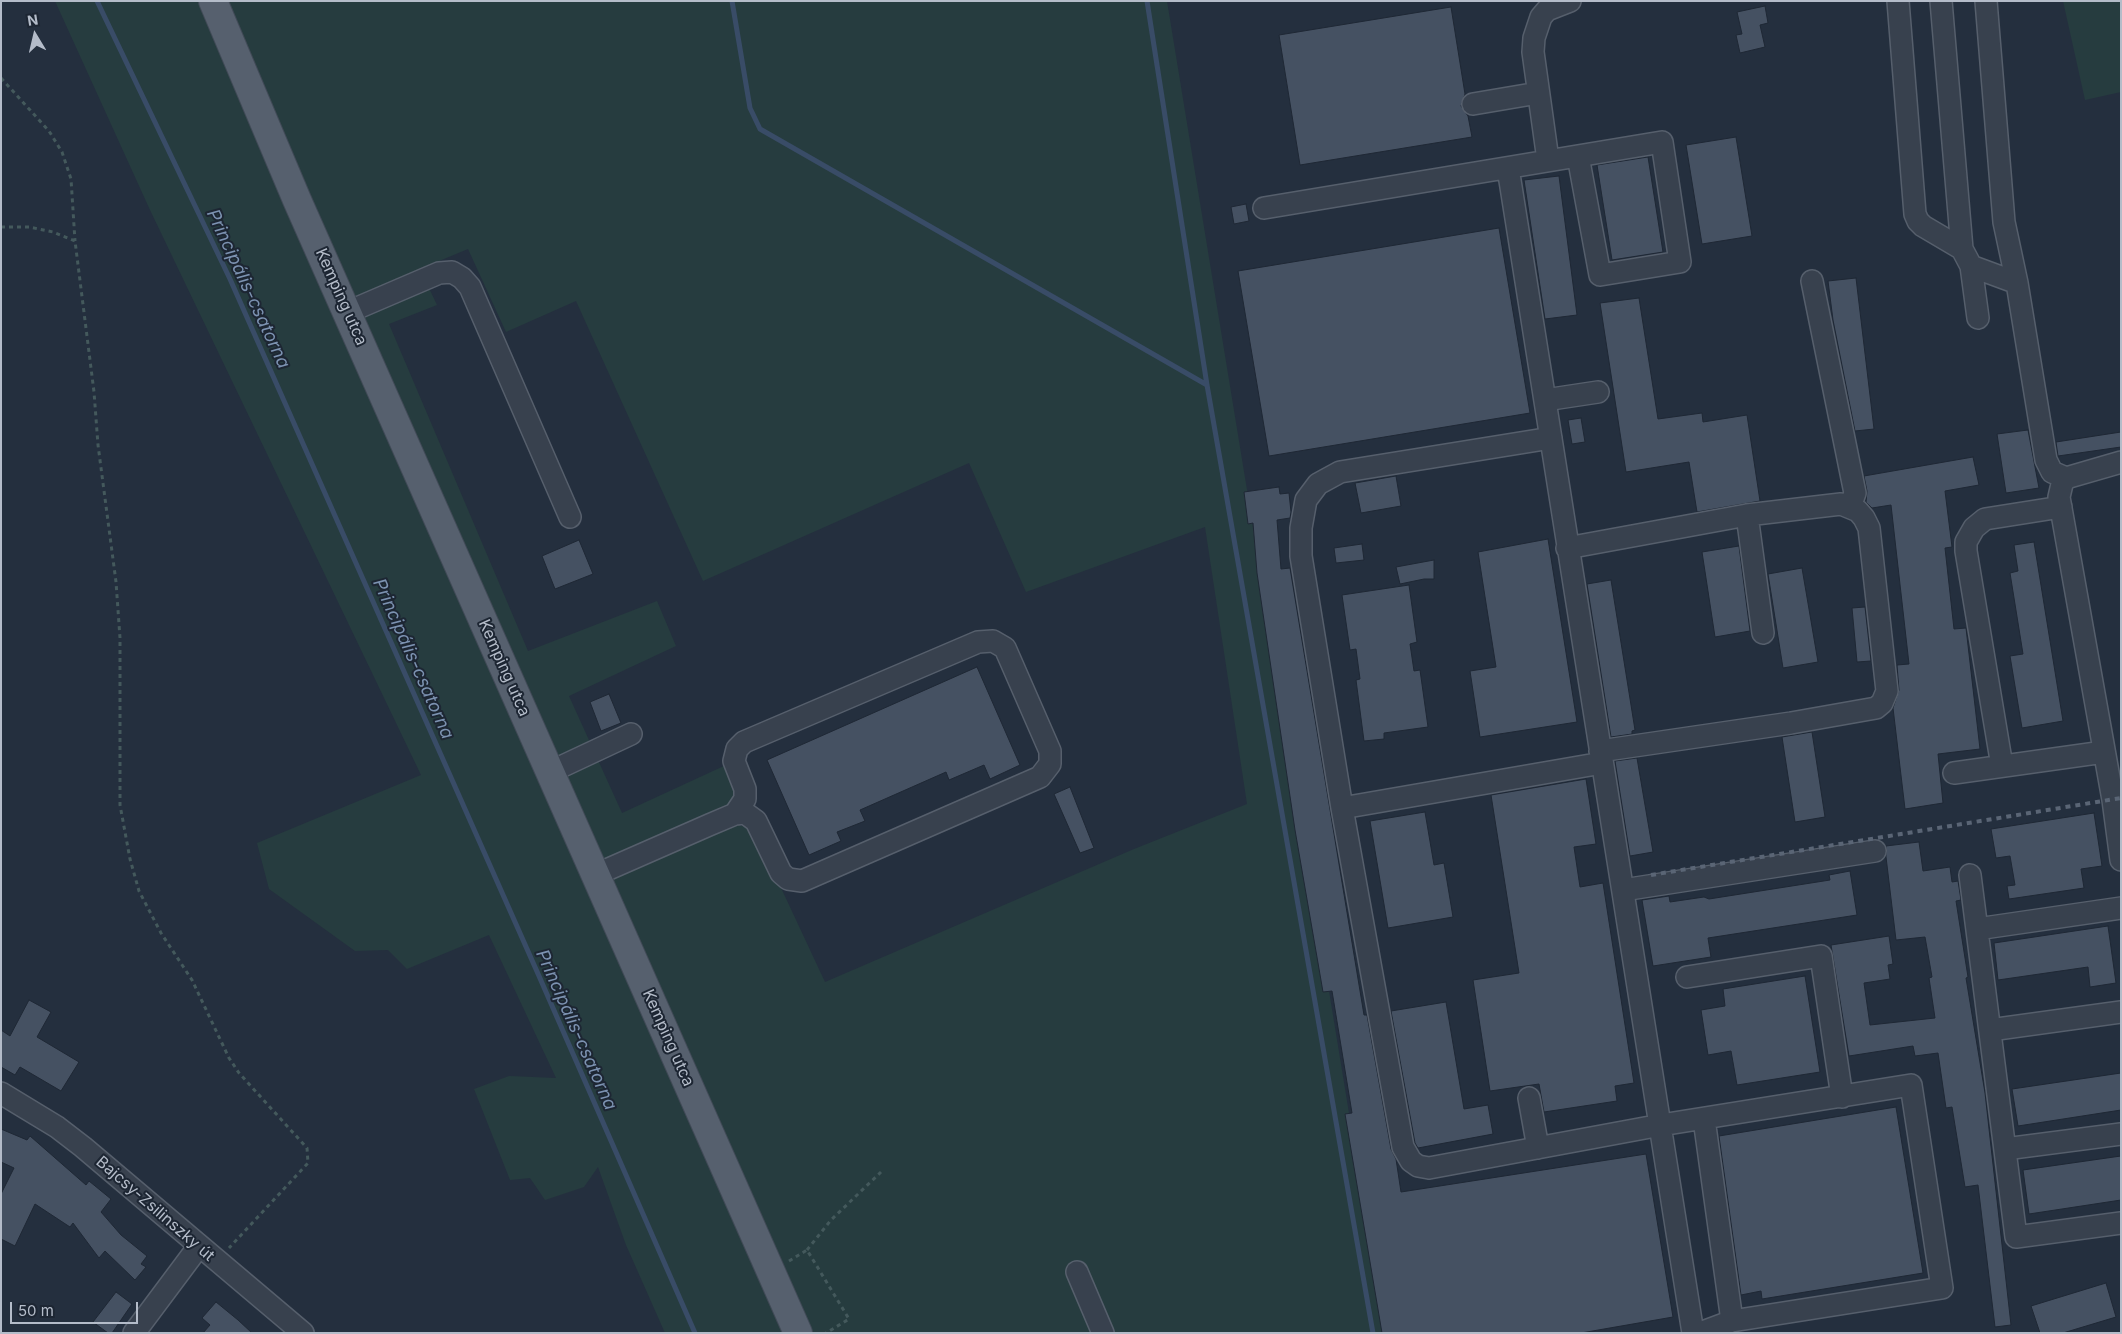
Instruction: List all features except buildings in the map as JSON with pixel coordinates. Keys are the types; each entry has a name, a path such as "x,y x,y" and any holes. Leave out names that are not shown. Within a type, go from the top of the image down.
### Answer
{"main road":[{"name":"Kemping utca","path":"213,1 297,200 798,1333"}],"street":[{"path":"1548,160 1533,52 1535,30 1547,10 1570,1"},
{"path":"1898,1 1915,214 1923,226 1966,258 2017,284"},
{"path":"1941,1 1966,258 1978,318"},
{"path":"1986,1 2004,222 2017,284 2046,460 2052,472 2066,478 2121,462"},
{"path":"1473,104 1538,93"},
{"path":"1264,208 1662,142 1680,262 1600,275 1578,156"},
{"path":"1508,168 1693,1333"},
{"path":"348,312 439,273 452,272 462,278 470,288 570,517"},
{"path":"1812,281 1855,493 1850,507"},
{"path":"1545,400 1598,392"},
{"path":"1551,438 1340,472 1318,484 1306,500 1301,528 1301,556 1342,808 1403,1147 1406,1155 1418,1166 1429,1168 1661,1125 1911,1085 1942,1288 1732,1321 1700,1333"},
{"path":"2066,478 2060,490 2061,507 2121,860"},
{"path":"1342,808 1601,757 1876,708 1882,703 1887,691 1869,528 1864,518 1850,507 1840,504 1747,515 1567,548"},
{"path":"2002,766 1966,552 1966,542 1974,528 1985,519 2061,507"},
{"path":"1747,515 1762,633"},
{"path":"596,875 735,814 745,813 753,817 781,873 788,879 802,881 1040,777 1050,764 1050,751 1005,648 993,641 978,642 744,742 737,750 734,761 745,789 745,800 735,814"},
{"path":"550,772 631,734"},
{"path":"1954,773 2104,752"},
{"path":"1623,890 1875,851"},
{"path":"1970,875 2016,1237 2121,1223"},
{"path":"1977,929 2121,908"},
{"path":"1687,977 1822,956 1842,1097"},
{"path":"1990,1030 2121,1012"},
{"name":"Bajcsy-Zsilinszky út","path":"1,1093 57,1127 142,1196 216,1261 303,1333"},
{"path":"1529,1098 1538,1148"},
{"path":"1704,1119 1732,1321"},
{"path":"2005,1149 2121,1134"},
{"path":"134,1333 200,1246"},
{"path":"1077,1272 1103,1333"}],"path":[{"path":"1,78 49,131 62,152 71,179 75,241 94,392 98,445 116,582 120,638 120,805 130,860 139,890 161,933 192,980 229,1058 239,1073 307,1148 308,1163 216,1261"},
{"path":"1,226 29,227 53,232 75,241"},
{"path":"771,1272 807,1250 831,1220 881,1172"},
{"path":"807,1250 849,1319 826,1333"}],"green space":[{"path":"55,1 1167,1 1385,1333 665,1333 626,1245 598,1167 584,1187 545,1200 530,1178 510,1180 474,1089 509,1076 556,1078 489,935 407,969 388,950 355,951 269,889 257,843 421,775 150,210","holes":["468,249 506,332 576,301 703,581 969,463 1026,592 1205,527 1247,804 1134,849 825,982 754,830 739,825 712,835 730,806 737,789 726,765 622,813 569,696 676,646 657,601 528,651 389,324 437,305 420,269"]},
{"path":"2063,1 2121,1 2121,92 2085,100"}],"waterway":[{"name":"Principális-csatorna","path":"97,1 230,279 695,1333"},
{"path":"732,1 750,108 760,129 1207,385"},
{"path":"1147,1 1207,385 1373,1333"}],"railway":[{"path":"1651,875 2121,798"}]}
